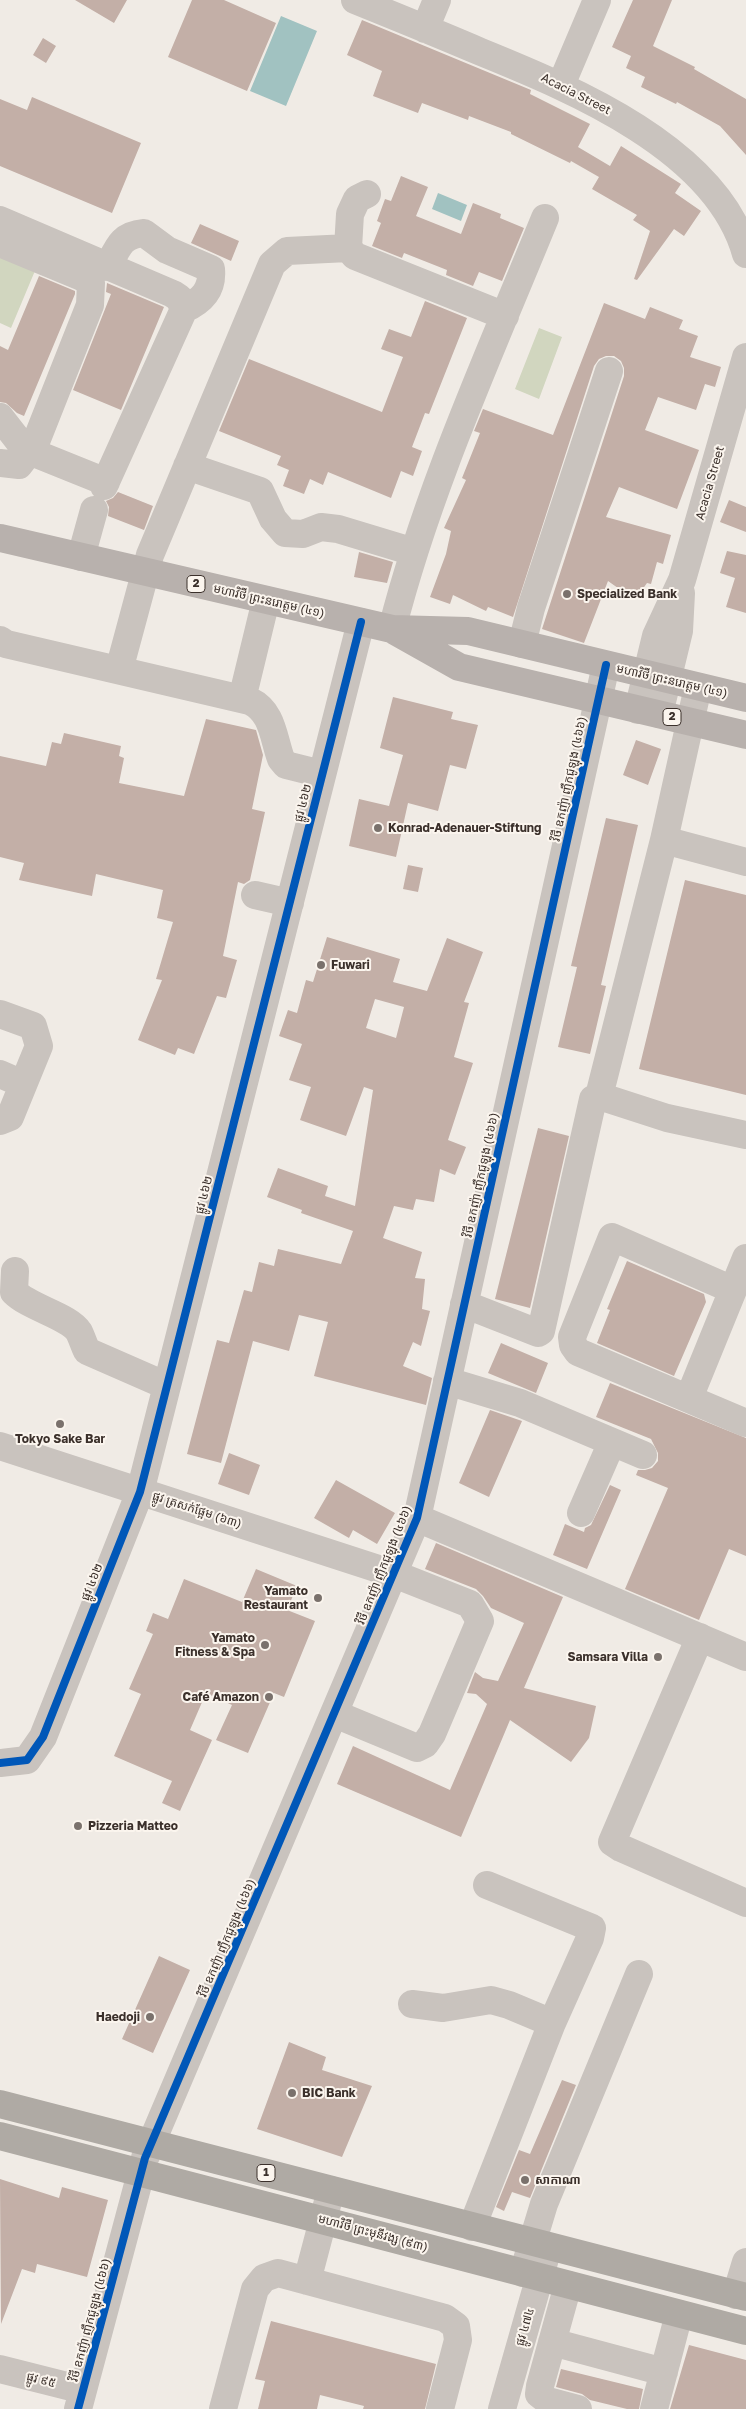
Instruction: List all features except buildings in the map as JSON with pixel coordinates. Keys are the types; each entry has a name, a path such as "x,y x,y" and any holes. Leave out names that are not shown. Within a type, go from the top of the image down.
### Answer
{"highway":[{"name":"1","path":"0,2104 741,2296"},
{"name":"មហាវិថី ព្រះមុនីវង្ស (៩៣)","path":"0,2136 746,2331"}],"main road":[{"name":"មហាវិថី ព្រះនរោត្តម (៤១)","path":"0,538 392,629 468,631 746,698"},
{"name":"មហាវិថី ព្រះនរោត្តម (៤១)","path":"392,629 459,667 746,735"}],"street":[{"name":"Acacia Street","path":"355,0 560,85 643,131 684,163 716,197 741,237 746,254"},
{"path":"425,29 437,0"},
{"path":"560,85 597,0"},
{"path":"367,194 357,199 350,214 348,248 355,256 505,316"},
{"path":"392,629 414,552 457,435 545,218"},
{"path":"0,220 173,294 179,298 184,309"},
{"path":"81,557 101,493 184,309 197,303 207,294 212,277 211,269 167,250 144,232 130,234 118,246 108,267"},
{"path":"0,243 82,277 91,283 92,290 90,305 35,444 19,465 0,463"},
{"path":"119,670 144,572 272,264 287,251 348,248"},
{"name":"Acacia Street","path":"649,712 682,580 746,358"},
{"path":"522,644 531,608 609,371"},
{"path":"0,417 20,444 29,451 101,493"},
{"path":"187,466 260,491 273,519 285,534 303,534 321,527 338,529 414,552"},
{"path":"242,699 266,600"},
{"name":"ផ្លូវ ៤៦២","path":"0,1763 27,1760 43,1737 140,1492 361,622"},
{"path":"0,640 6,644 242,699 261,706 267,714 281,759 286,764 322,774"},
{"name":"វិថី ឧកញ៉ា ញឹកជូឡុង (៤៦៦)","path":"81,2400 141,2172 151,2143 417,1518 606,665"},
{"path":"599,1096 664,840 698,687"},
{"path":"664,840 746,862"},
{"path":"255,895 290,903"},
{"path":"0,1014 32,1026 40,1046 12,1079 10,1117 0,1121"},
{"path":"538,1333 544,1328 593,1099 599,1096 667,1118 746,1135"},
{"path":"733,1290 612,1237 572,1337 573,1345 578,1352 746,1423"},
{"path":"689,1398 746,1258"},
{"path":"15,1271 14,1292 24,1301 72,1324 78,1331 87,1351 167,1386"},
{"path":"464,1304 573,1345"},
{"path":"447,1381 520,1403 643,1455"},
{"path":"581,1513 612,1442"},
{"name":"ផ្លូវ ត្រសក់ផ្អែម (៦៣)","path":"0,1446 394,1574 470,1604 480,1621 432,1734 425,1744 417,1748 335,1714"},
{"path":"417,1518 746,1657"},
{"path":"700,1637 612,1842 621,1848 746,1903"},
{"path":"472,2227 552,2023 590,1938 592,1928 487,1884"},
{"name":"ផ្លូវ ៤៧៤","path":"502,2409 531,2275 540,2244 544,2204 639,1974"},
{"path":"412,2004 443,2008 491,2000 509,2005 552,2023"},
{"path":"307,2281 331,2190"},
{"path":"741,2296 746,2262"},
{"path":"223,2409 255,2289 264,2278 278,2273 445,2318 456,2326 458,2340 440,2409"},
{"path":"568,2285 540,2386 540,2394 548,2401 578,2409"},
{"path":"654,2409 679,2314"},
{"path":"552,2342 664,2372"},
{"name":"ផ្លូវ ៩៥","path":"0,2369 81,2400"},
{"path":"510,2378 540,2386"}],"green space":[{"path":"0,250 37,266 11,328 0,323"},
{"path":"539,328 562,337 539,399 515,389"}],"water":[{"path":"281,16 317,31 286,106 250,91"},
{"path":"438,193 467,205 461,221 432,209"}],"cycle path":[{"path":"0,1763 27,1760 43,1737 140,1492 361,622"},
{"path":"78,2409 145,2158 417,1518 606,665"}],"place":[{"name":"Specialized Bank","path":"567,594"},
{"name":"Konrad-Adenauer-Stiftung","path":"378,828"},
{"name":"Fuwari","path":"321,965"},
{"name":"Tokyo Sake Bar","path":"60,1424"},
{"name":"Yamato Restaurant","path":"318,1598"},
{"name":"Yamato Fitness & Spa","path":"265,1645"},
{"name":"Samsara Villa","path":"658,1657"},
{"name":"Café Amazon","path":"269,1697"},
{"name":"Pizzeria Matteo","path":"78,1826"},
{"name":"Haedoji","path":"150,2017"},
{"name":"BIC Bank","path":"292,2093"},
{"name":"សាកាណា","path":"525,2180"}]}
